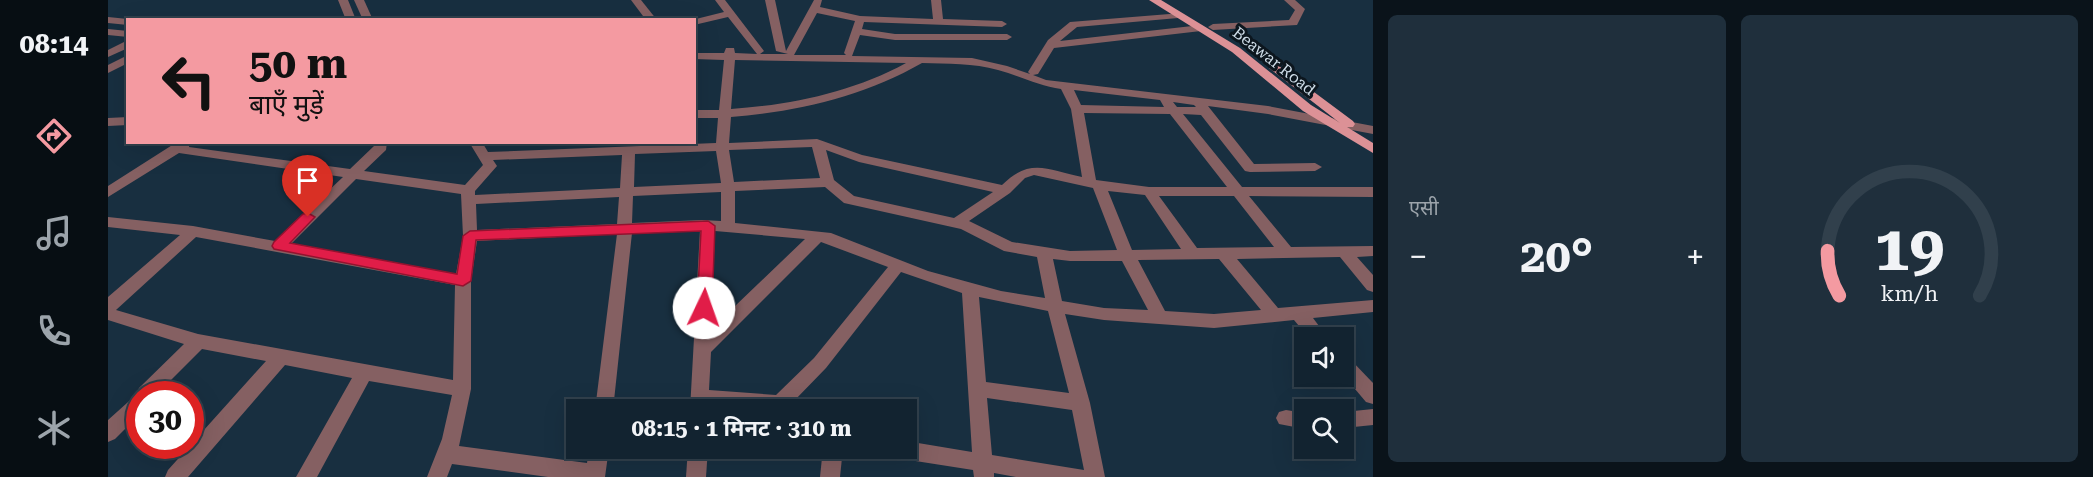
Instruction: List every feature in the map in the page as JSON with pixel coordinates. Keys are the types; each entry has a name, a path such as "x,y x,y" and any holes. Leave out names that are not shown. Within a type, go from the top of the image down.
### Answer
{"main road":[{"name":"Beawar Road","path":"1154,0 1178,15 1264,59 1373,139"},
{"name":"Beawar Road","path":"1166,0 1236,50 1307,108 1373,150"}],"street":[{"path":"344,0 350,18"},
{"path":"359,0 367,18"},
{"path":"636,0 650,18"},
{"path":"720,0 759,51"},
{"path":"770,0 786,51"},
{"path":"936,0 938,22"},
{"path":"1051,45 1207,28 1293,23 1300,9 1289,0"},
{"path":"786,51 816,5 860,19 1002,24"},
{"path":"696,22 731,13"},
{"path":"1034,72 1052,42 1074,24 1178,15"},
{"path":"849,53 860,19"},
{"path":"108,20 126,22"},
{"path":"856,31 895,37 1007,37"},
{"path":"108,32 126,34"},
{"path":"108,54 126,44"},
{"path":"696,49 729,54 956,60 992,64 1036,81 1163,97 1202,106 1268,110 1373,130"},
{"path":"696,56 786,51 971,56 992,59 1034,72 1062,85 1077,109 1095,183 1127,255 1160,317"},
{"path":"728,227 728,187 722,146 729,54"},
{"path":"108,70 126,59"},
{"path":"696,114 778,109 840,92 903,70 920,60"},
{"path":"1087,89 1094,110"},
{"path":"1163,97 1287,253"},
{"path":"1077,109 1175,112 1202,106"},
{"path":"1202,106 1250,168 1315,167"},
{"path":"108,122 126,121"},
{"path":"437,477 457,422 462,389 463,281 470,236 469,195 490,166 480,149 628,149 816,143 859,158 1005,190"},
{"path":"816,143 828,182 849,200 956,223 1009,246 1070,256 1373,251"},
{"path":"279,246 381,147 380,144"},
{"path":"108,192 182,146 469,195 627,193 828,182"},
{"path":"605,399 625,230 628,149"},
{"path":"956,223 1005,190 1020,175 1034,171 1095,183 1149,190 1238,193 1373,192"},
{"path":"1149,190 1194,254"},
{"path":"108,222 193,231 463,281"},
{"path":"700,399 708,226"},
{"path":"470,236 728,227 831,238 898,265 970,289 1001,297 1104,314 1214,321 1373,306"},
{"path":"108,307 193,231"},
{"path":"702,349 818,236"},
{"path":"1044,252 1055,306 1081,403 1095,477"},
{"path":"1344,252 1373,286"},
{"path":"1224,254 1274,315"},
{"path":"790,399 898,265"},
{"path":"970,289 984,470"},
{"path":"1298,313 1310,327"},
{"path":"108,314 198,340 364,373 462,389"},
{"path":"159,381 198,340"},
{"path":"175,477 281,357"},
{"path":"306,477 364,373"},
{"path":"1354,375 1373,396"},
{"path":"977,389 1081,403"},
{"path":"108,433 126,415"},
{"path":"1354,419 1373,417"},
{"path":"447,454 596,474 598,459"},
{"path":"917,454 984,470 1077,477"},
{"path":"696,477 697,459"},
{"path":"830,477 832,459"}],"route":[{"path":"308,217 279,246 463,281 470,236 708,226 704,308"}]}
